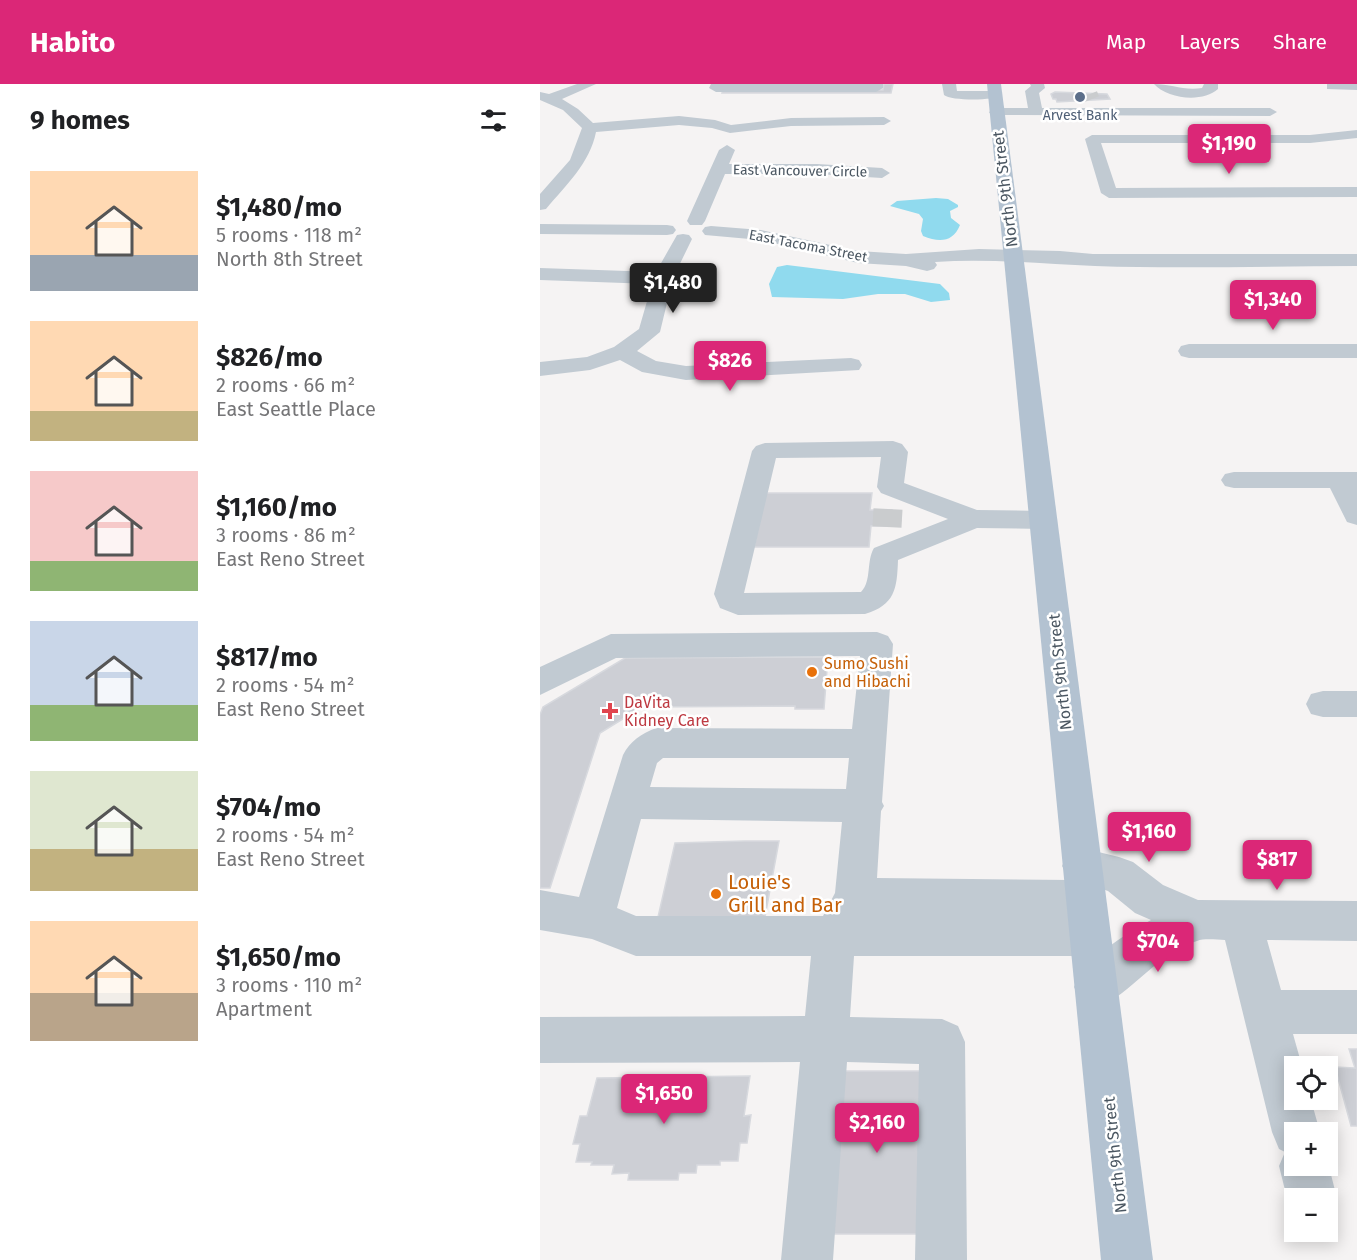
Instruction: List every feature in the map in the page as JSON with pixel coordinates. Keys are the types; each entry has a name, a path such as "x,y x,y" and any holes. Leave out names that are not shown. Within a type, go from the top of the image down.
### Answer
{"main road":[{"name":"North 9th Street","path":"995,97 1127,1260"}],"street":[{"path":"546,97 589,84"},
{"path":"718,84 716,88 739,86 876,88 876,84"},
{"path":"949,84 951,95 995,97 1036,112 1114,103 1111,96"},
{"path":"1161,84 1169,90 1190,93 1211,89 1212,84"},
{"path":"1036,112 1032,91 1038,86 1056,90"},
{"path":"1332,87 1357,87"},
{"path":"1190,93 1199,112"},
{"path":"540,205 578,163 588,140 589,128 578,115 546,97"},
{"path":"1094,106 1199,112 1270,112"},
{"path":"730,129 791,122 884,121"},
{"path":"540,369 590,363 622,352 649,332 676,224 703,226 704,207 719,164 735,134 721,125 680,122 589,128"},
{"path":"1354,196 1109,193 1092,139 1310,139 1357,134"},
{"name":"East Vancouver Circle","path":"719,169 817,169 882,173"},
{"name":"East Tacoma Street","path":"703,226 761,235 858,257 906,260 928,265 1014,260 1075,264 1093,260 1357,260"},
{"path":"540,229 675,234"},
{"path":"540,274 663,278"},
{"path":"1189,351 1357,351"},
{"path":"622,352 650,367 686,374 851,365"},
{"path":"893,449 895,453 884,555 879,594 874,601 865,603 738,604 731,600 729,594 765,451 893,449"},
{"path":"1234,480 1348,480 1357,516"},
{"path":"888,508 974,519 1043,520"},
{"path":"884,555 974,519"},
{"path":"540,682 611,646 877,644 865,806 824,1039 807,1260"},
{"path":"1323,704 1357,704"},
{"path":"593,919 641,755 656,743 869,744"},
{"path":"627,803 865,806"},
{"path":"540,910 593,919 636,936 844,917 1086,901 1119,875 1149,899 1197,920"},
{"path":"1096,987 1138,950 1172,930 1197,920 1357,921"},
{"path":"1241,920 1293,1122"},
{"path":"1265,1012 1357,1012"},
{"path":"542,1047 824,1039 942,1042 941,1260"}],"water":[{"path":"948,199 958,205 950,211 951,218 960,225 954,235 945,240 923,236 921,231 923,219 919,214 890,206 897,201"},
{"path":"787,265 940,284 949,293 950,300 931,302 905,294 878,294 843,299 772,297 769,284 777,267"}],"building":[{"path":"884,84 893,84 891,93 722,93 723,90 883,90"},
{"name":"Arvest Bank","path":"1055,92 1107,94 1110,99 1057,102 1051,94"},
{"path":"766,493 872,493 870,510 892,510 891,526 871,526 869,547 754,547"},
{"path":"828,657 824,709 795,709 795,706 642,707 600,733 550,888 540,888 540,715 543,707 625,658"},
{"name":"Louie's Grill and Bar","path":"779,841 765,917 658,917 675,843"},
{"path":"1349,1049 1357,1049 1357,1126 1351,1126 1338,1078 1338,1067 1355,1068"},
{"path":"840,1071 923,1071 920,1234 827,1234"},
{"path":"750,1076 744,1116 751,1115 747,1143 740,1143 738,1161 720,1161 720,1165 697,1165 696,1173 679,1173 678,1180 628,1180 629,1173 612,1174 614,1165 591,1165 592,1162 576,1162 580,1144 573,1144 580,1116 587,1116 597,1078"}],"tunnel":[{"path":"1090,94 1092,99"},
{"path":"887,527 888,509"}],"place":[{"name":"Arvest Bank","path":"1080,97"},
{"name":"Sumo Sushi and Hibachi","path":"812,672"},
{"name":"DaVita Kidney Care","path":"610,711"},
{"name":"Louie's Grill and Bar","path":"716,894"}]}
